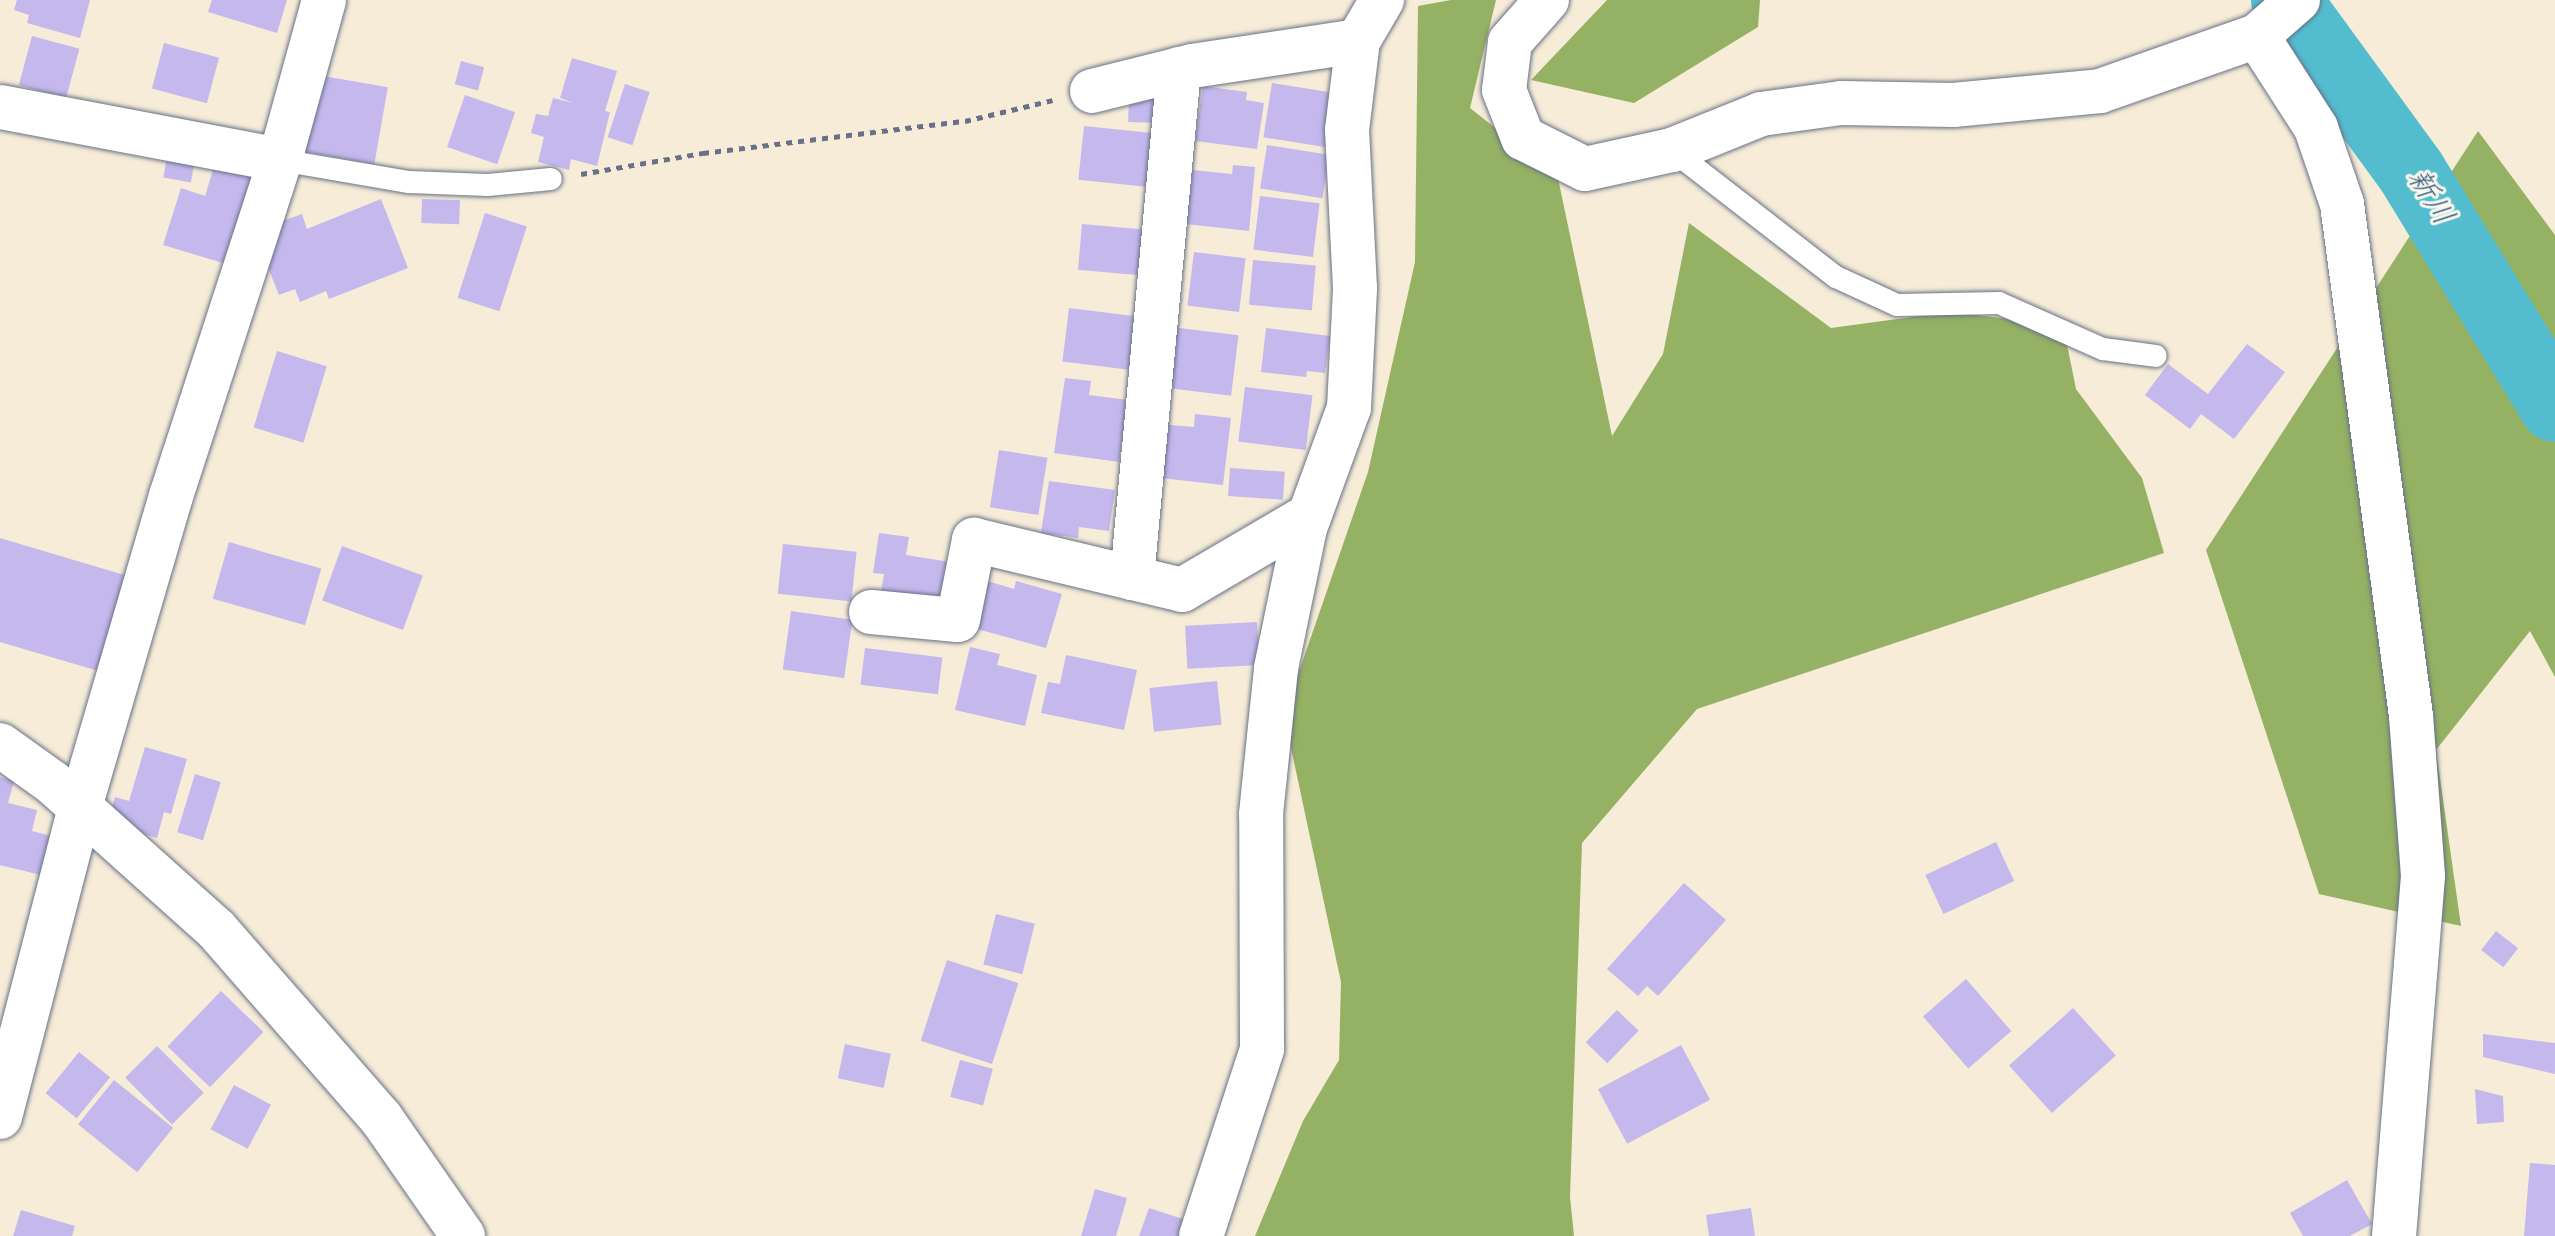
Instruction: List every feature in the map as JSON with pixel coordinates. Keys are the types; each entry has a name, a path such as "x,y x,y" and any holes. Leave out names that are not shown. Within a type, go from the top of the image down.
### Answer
{"street":[{"path":"0,1117 80,807 171,496 280,160 324,0"},
{"path":"1201,1236 1262,1049 1261,814 1276,668 1310,515 1349,408 1355,288 1347,130 1358,41 1382,0"},
{"path":"1547,0 1510,42 1504,90 1523,138 1585,169 1672,150 1761,114 1841,103 1953,105 2100,91 2261,32 2298,0"},
{"path":"2261,32 2316,128 2342,204 2411,716 2423,876 2394,1236"},
{"path":"1092,91 1179,69 1358,41"},
{"path":"1132,578 1179,69"},
{"path":"0,107 280,160"},
{"path":"871,612 958,620 974,540 1182,590 1310,515"},
{"path":"0,745 80,807 216,929 381,1118 463,1236"}],"lane":[{"path":"1672,150 1836,277 1897,305 1999,303 2103,349 2156,356"},
{"path":"280,160 409,182 488,185 551,179"}],"path":[{"path":"551,179 703,153 965,121 1092,91"}],"green space":[{"path":"1451,0 1496,0 1470,108 1558,178 1612,436 1663,354 1689,223 1831,328 1949,312 2063,325 2076,389 2142,478 2164,553 1697,709 1582,843 1570,1197 1574,1236 1255,1236 1303,1121 1339,1060 1341,982 1284,715 1368,472 1415,262 1418,6"},
{"path":"1607,0 1760,0 1758,27 1634,103 1531,80"},
{"path":"2478,131 2555,235 2555,677 2530,631 2436,750 2461,926 2319,894 2206,550"}],"building":[{"path":"17,0 90,0 80,38 27,23 29,15 14,10"},
{"path":"212,0 287,0 277,33 208,12"},
{"path":"32,36 79,49 66,98 19,85"},
{"path":"164,43 219,58 207,103 152,88"},
{"path":"572,58 617,71 605,111 610,112 597,166 571,159 569,170 538,162 544,137 531,133 536,114 548,116 553,98 574,103 560,98"},
{"path":"461,61 484,67 478,90 455,84"},
{"path":"312,74 388,87 374,164 298,151"},
{"path":"1272,83 1336,93 1328,147 1263,137"},
{"path":"625,84 650,92 632,145 608,137"},
{"path":"1203,86 1247,92 1246,100 1264,103 1257,149 1195,141"},
{"path":"465,95 515,112 497,164 447,147"},
{"path":"1129,97 1161,98 1160,123 1128,122"},
{"path":"1084,126 1159,134 1153,188 1078,180"},
{"path":"1267,145 1329,155 1322,198 1260,188"},
{"path":"168,151 196,156 191,182 163,178"},
{"path":"217,157 263,171 233,266 163,245 181,188 205,196"},
{"path":"1233,165 1255,167 1249,231 1186,224 1192,170 1232,174"},
{"path":"1260,196 1320,203 1313,257 1253,250"},
{"path":"381,199 408,268 329,299 326,291 300,302 295,289 279,295 261,250 274,224 302,214 307,229"},
{"path":"422,199 460,200 459,224 421,223"},
{"path":"485,213 527,227 499,311 457,298"},
{"path":"1082,224 1150,230 1146,276 1078,270"},
{"path":"1194,252 1246,258 1239,312 1187,306"},
{"path":"1253,260 1316,265 1312,310 1249,305"},
{"path":"1069,308 1141,317 1135,370 1062,362"},
{"path":"1171,327 1238,335 1231,396 1164,388"},
{"path":"1266,328 1330,336 1325,373 1307,371 1306,377 1261,372"},
{"path":"2247,344 2285,372 2234,439 2201,414 2190,429 2145,395 2168,364 2208,394"},
{"path":"277,351 327,366 303,443 254,428"},
{"path":"1065,378 1091,381 1089,395 1128,400 1119,462 1054,453"},
{"path":"1245,387 1312,395 1306,450 1238,442"},
{"path":"1195,414 1231,418 1223,485 1152,477 1159,424 1194,427"},
{"path":"999,450 1047,458 1038,515 990,507"},
{"path":"1230,468 1285,472 1283,500 1228,496"},
{"path":"1049,481 1115,490 1109,531 1079,527 1078,538 1041,533"},
{"path":"879,533 909,537 906,555 950,562 943,602 881,592 884,574 873,573"},
{"path":"0,538 141,580 112,675 0,642"},
{"path":"229,542 321,568 305,625 213,599"},
{"path":"783,544 857,552 851,601 778,594"},
{"path":"342,546 423,575 403,630 322,601"},
{"path":"984,580 1014,589 1016,581 1062,594 1046,648 970,627"},
{"path":"791,611 852,620 844,678 783,669"},
{"path":"1257,622 1259,665 1187,669 1185,626"},
{"path":"970,647 1000,654 997,665 1037,675 1025,726 955,710"},
{"path":"865,648 942,658 938,694 860,685"},
{"path":"1066,655 1137,670 1124,730 1041,713 1048,682 1060,684"},
{"path":"1217,681 1222,725 1154,732 1149,688"},
{"path":"145,747 187,759 171,814 164,812 157,838 107,824 115,797 129,801"},
{"path":"195,774 221,782 203,840 177,832"},
{"path":"0,777 14,781 8,803 37,810 32,831 63,839 53,878 0,865"},
{"path":"1996,842 2014,881 1943,914 1925,875"},
{"path":"1684,883 1726,920 1658,996 1647,986 1638,996 1607,969"},
{"path":"996,914 1035,924 1022,974 983,964"},
{"path":"2496,931 2518,948 2503,967 2481,950"},
{"path":"947,960 1018,983 992,1064 921,1041"},
{"path":"1966,979 2011,1031 1968,1068 1923,1016"},
{"path":"221,991 263,1032 210,1087 168,1046"},
{"path":"2073,1008 2116,1056 2052,1113 2009,1066"},
{"path":"1617,1010 1639,1031 1607,1063 1586,1042"},
{"path":"2483,1034 2555,1043 2555,1074 2483,1057"},
{"path":"845,1044 891,1054 884,1088 838,1078"},
{"path":"1681,1045 1710,1100 1627,1144 1598,1089"},
{"path":"157,1046 204,1093 172,1124 125,1078"},
{"path":"79,1052 110,1077 77,1118 46,1093"},
{"path":"960,1060 993,1069 983,1106 950,1097"},
{"path":"114,1080 173,1128 137,1172 78,1124"},
{"path":"234,1085 271,1105 248,1149 211,1129"},
{"path":"2475,1089 2503,1096 2504,1122 2477,1124"},
{"path":"2530,1163 2555,1165 2555,1236 2524,1236"},
{"path":"2347,1180 2372,1224 2350,1236 2303,1236 2290,1213"},
{"path":"1095,1189 1127,1198 1116,1236 1081,1236"},
{"path":"1149,1208 1186,1220 1181,1236 1139,1236"},
{"path":"1751,1208 1755,1236 1709,1236 1706,1215"},
{"path":"21,1210 75,1226 72,1236 13,1236"}],"waterway":[{"name":"新川","path":"2286,0 2412,173 2555,407"}]}
